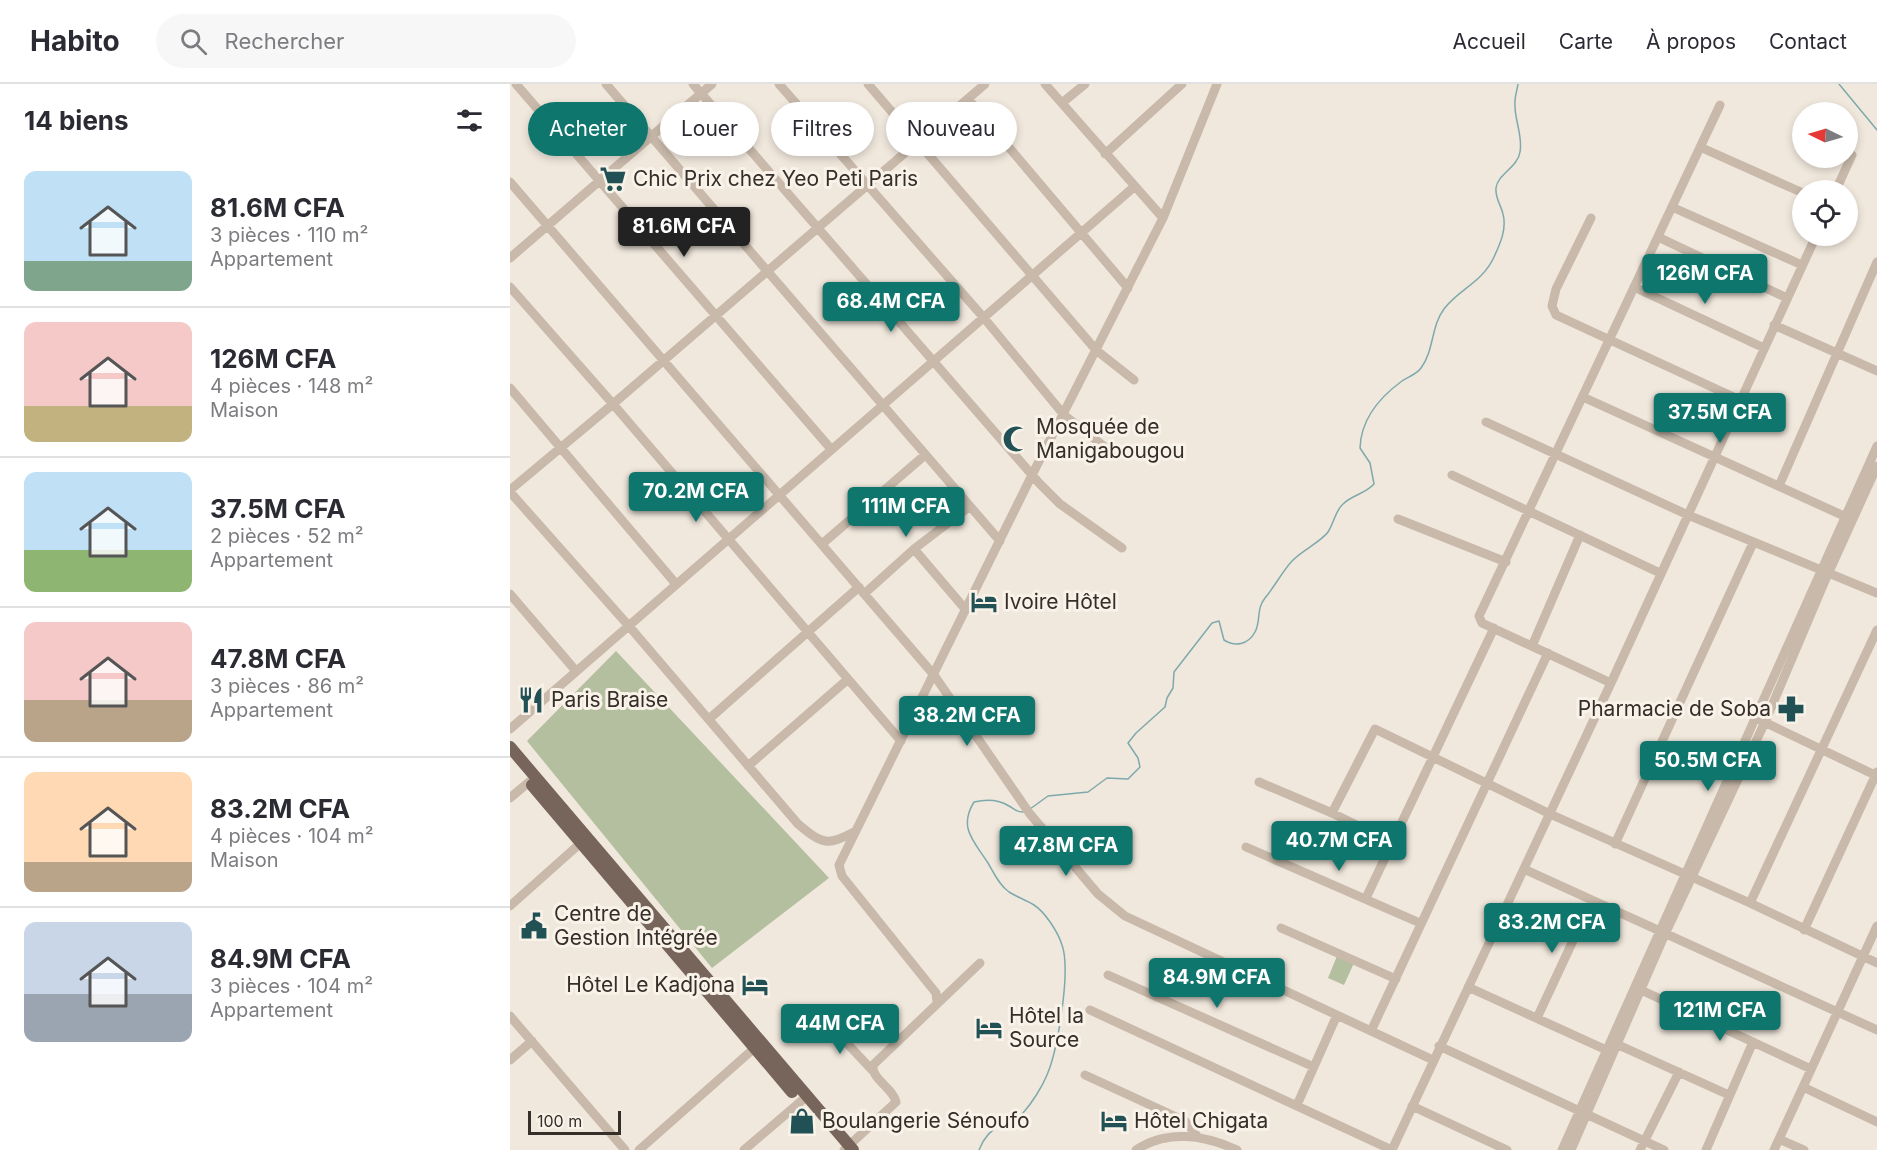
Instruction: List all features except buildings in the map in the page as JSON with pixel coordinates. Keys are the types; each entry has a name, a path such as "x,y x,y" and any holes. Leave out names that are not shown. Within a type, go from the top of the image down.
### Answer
{"main road":[{"path":"510,747 584,840 847,1149"},
{"path":"510,759 584,840"}],"street":[{"path":"516,84 831,449"},
{"path":"606,84 1000,542"},
{"path":"693,84 1032,475 1060,504 1122,548"},
{"path":"510,258 712,84"},
{"path":"779,84 984,318 1064,415 1110,451"},
{"path":"868,84 886,105"},
{"path":"964,102 985,84"},
{"path":"1045,84 1163,218"},
{"path":"1062,104 1085,84"},
{"path":"1106,154 1182,84"},
{"path":"937,1002 936,993 839,870 842,859 1032,475 1163,218 1217,84"},
{"path":"968,99 1128,288"},
{"path":"1611,683 1482,623 1479,616 1720,105"},
{"path":"1700,147 1792,188"},
{"path":"856,831 836,842 824,842 815,838 798,824 709,718 510,491 900,156"},
{"path":"931,156 1096,350 1134,380"},
{"path":"510,182 933,675 1030,814 1098,894 1125,916 1433,1060"},
{"path":"510,729 1134,187"},
{"path":"1672,207 1802,265"},
{"path":"1591,218 1556,289 1552,306 1556,315 1740,400"},
{"path":"1658,237 1787,298"},
{"path":"1090,1010 1392,1150 1611,683 1811,246"},
{"path":"1779,486 1877,262"},
{"path":"510,287 901,741"},
{"path":"1634,287 1764,348"},
{"path":"1774,325 1877,370"},
{"path":"510,388 676,584"},
{"path":"1583,397 1844,516"},
{"path":"1486,422 1688,515 1877,593"},
{"path":"1613,1048 1662,933 1765,722 1844,516 1877,446"},
{"path":"822,544 925,455"},
{"path":"1689,876 1756,717 1877,466"},
{"path":"1452,475 1660,573"},
{"path":"709,718 806,632 969,507"},
{"path":"1398,519 1506,562"},
{"path":"1532,646 1580,536"},
{"path":"1615,844 1754,543"},
{"path":"914,549 966,610"},
{"path":"510,594 576,671"},
{"path":"1366,898 1494,628"},
{"path":"1750,903 1877,630"},
{"path":"1371,1031 1548,653"},
{"path":"748,766 847,680"},
{"path":"1756,717 1876,774 1804,930"},
{"path":"1332,813 1375,729 1550,814 1750,903 1877,963"},
{"path":"510,798 529,782"},
{"path":"1259,782 1332,813 1391,842"},
{"path":"510,906 584,840"},
{"path":"1246,846 1420,923"},
{"path":"1524,868 1877,1030"},
{"path":"1538,1018 1592,900"},
{"path":"1774,1150 1877,926"},
{"path":"1281,928 1396,979"},
{"path":"1562,1150 1582,1114 1641,990 1662,933"},
{"path":"872,1070 873,1065 980,963"},
{"path":"1108,975 1314,1067"},
{"path":"1468,987 1538,1018 1679,1072 1729,1095"},
{"path":"1641,990 1811,1069"},
{"path":"510,1016 625,1150"},
{"path":"1297,1106 1337,1016"},
{"path":"827,1022 893,1094 896,1102 847,1149"},
{"path":"510,1060 532,1041"},
{"path":"1706,1150 1753,1042"},
{"path":"639,1150 757,1045"},
{"path":"1439,1046 1642,1145 1664,1150"},
{"path":"1642,1145 1679,1072"},
{"path":"1085,1075 1185,1121 1198,1137"},
{"path":"1803,1087 1877,1122"},
{"path":"744,1150 803,1099"},
{"path":"1412,1106 1507,1150"},
{"path":"1571,1150 1582,1114"},
{"path":"1136,1150 1159,1140 1174,1137 1198,1137 1220,1142 1237,1150"},
{"path":"1779,1139 1804,1150"},
{"path":"1148,1150 1174,1142 1197,1143 1222,1150"}],"green space":[{"path":"616,651 829,878 712,968 527,741"},
{"path":"1337,956 1354,963 1344,985 1328,978"}],"waterway":[{"path":"1030,809 1048,796 1088,792 1107,778 1128,779 1140,767 1138,758 1128,743 1165,707 1173,688 1174,672 1212,623 1219,621 1224,640 1228,642 1241,644 1249,640 1257,628 1262,602 1288,565 1325,535 1343,504 1374,484 1370,463 1360,448 1361,437 1368,418 1386,394 1421,368 1444,309 1456,296 1477,280 1489,266 1501,242 1504,220 1496,188 1500,179 1516,162 1520,152 1515,103 1518,84"},
{"path":"1839,84 1877,130"},
{"path":"979,1150 985,1138 995,1128 1019,1117 1040,1090 1051,1063 1062,1010 1065,972 1062,945 1057,934 1047,917 1038,908 1002,886 973,841 968,827 967,819 974,802 997,801 1023,812"}],"place":[{"name":"Chic Prix chez Yeo Peti Paris","path":"613,179"},
{"name":"Mosquée de Manigabougou","path":"1016,439"},
{"name":"Ivoire Hôtel","path":"984,602"},
{"name":"Paris Braise","path":"531,700"},
{"name":"Pharmacie de Soba","path":"1791,709"},
{"name":"Centre de Gestion Intégrée","path":"534,926"},
{"name":"Hôtel Le Kadjona","path":"755,985"},
{"name":"Hôtel la Source","path":"989,1028"},
{"name":"Boulangerie Sénoufo","path":"802,1121"},
{"name":"Hôtel Chigata","path":"1114,1121"}]}
